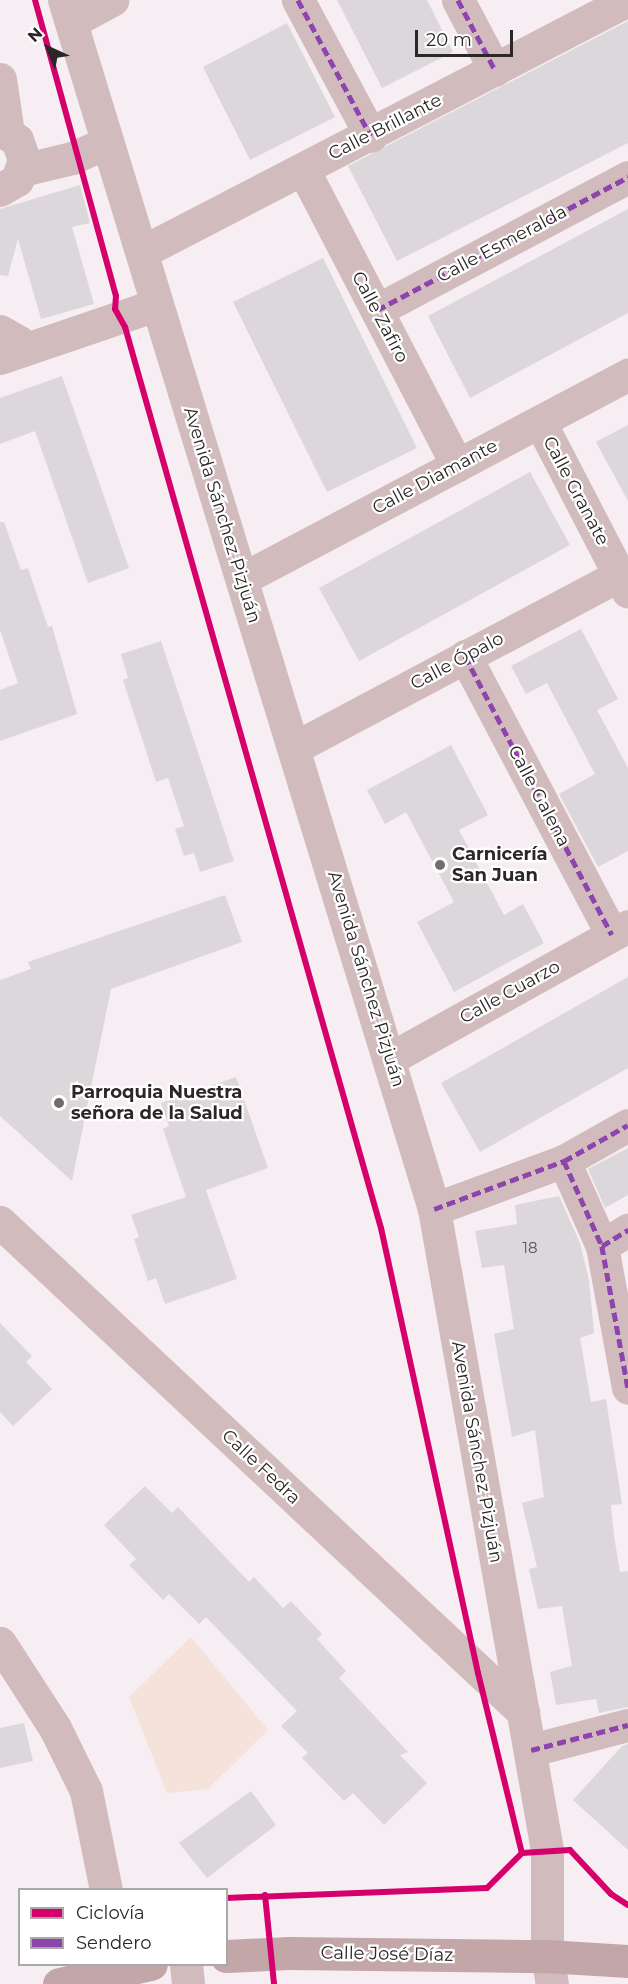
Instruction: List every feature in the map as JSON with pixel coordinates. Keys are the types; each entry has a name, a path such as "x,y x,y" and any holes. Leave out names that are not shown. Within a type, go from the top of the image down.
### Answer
{"main road":[{"name":"Calle José Díaz","path":"228,1956 290,1953 549,1970 628,1961"},
{"path":"58,1984 132,1966"}],"street":[{"path":"67,11 112,0"},
{"path":"298,0 371,136"},
{"path":"458,0 495,70"},
{"name":"Calle Brillante","path":"142,252 371,136 628,0"},
{"name":"Avenida Sánchez Pizjuán","path":"67,11 106,143 142,252 156,305 391,1058 434,1209 547,1850 549,1970"},
{"path":"0,79 4,132 22,149 11,180"},
{"path":"11,180 106,143"},
{"name":"Calle Zafiro","path":"303,169 458,465"},
{"name":"Calle Esmeralda","path":"377,310 628,177"},
{"path":"7,347 156,305"},
{"name":"Calle Diamante","path":"242,579 628,375"},
{"name":"Calle Granate","path":"540,422 624,584"},
{"name":"Calle Ópalo","path":"294,748 465,656 624,584"},
{"name":"Calle Galena","path":"465,656 620,931"},
{"name":"Calle Cuarzo","path":"391,1058 620,931"},
{"path":"434,1209 564,1161 628,1125"},
{"path":"564,1161 615,1238 628,1388"},
{"name":"Calle Fedra","path":"0,1222 523,1712"},
{"path":"0,1643 55,1728 86,1791 106,1888"},
{"path":"531,1749 628,1725"},
{"path":"186,1966 188,1984"}],"shaded area":[{"path":"191,1637 268,1730 208,1789 167,1793 129,1697"}],"building":[{"path":"337,0 427,0 453,52 382,88"},
{"path":"628,21 628,143 397,261 348,166"},
{"path":"287,23 335,117 250,160 203,67"},
{"path":"80,185 90,223 72,227 94,304 41,319 18,239 8,276 0,275 0,209"},
{"path":"628,209 628,313 470,398 428,316"},
{"path":"323,258 417,448 327,492 233,302"},
{"path":"62,376 129,568 88,583 35,431 0,444 0,398"},
{"path":"628,425 628,501 596,442"},
{"path":"530,472 570,545 359,661 319,588"},
{"path":"0,522 4,522 21,570 28,568 48,627 52,626 77,714 0,741 0,690 18,683 0,630"},
{"path":"581,629 618,699 597,710 628,768 628,851 598,867 559,794 595,774 547,683 526,694 511,666"},
{"path":"161,641 234,861 200,872 194,853 184,856 175,829 184,826 168,778 156,782 123,680 128,678 121,654"},
{"path":"451,745 488,815 459,830 504,915 523,904 544,943 454,992 417,922 454,902 406,812 385,824 367,790"},
{"path":"225,895 242,942 111,989 72,1181 0,1116 0,980 31,969 28,962"},
{"path":"628,977 628,1068 480,1152 441,1083"},
{"path":"236,1077 268,1168 206,1190 237,1279 165,1304 156,1278 148,1281 134,1239 139,1237 131,1215 186,1197 163,1129 169,1126 161,1103"},
{"path":"628,1148 628,1195 605,1208 588,1169"},
{"path":"559,1196 580,1243 589,1280 594,1333 580,1338 591,1402 606,1399 622,1504 611,1505 614,1536 620,1572 628,1571 628,1707 599,1713 596,1699 556,1705 550,1672 572,1666 562,1606 538,1609 529,1569 537,1567 522,1503 544,1497 535,1430 512,1437 494,1334 514,1329 504,1265 482,1268 475,1231 517,1224 515,1205"},
{"path":"0,1323 32,1356 26,1362 52,1389 13,1426 0,1412"},
{"path":"145,1486 172,1513 178,1507 249,1582 254,1577 283,1608 291,1601 322,1634 317,1639 346,1671 339,1678 408,1752 400,1755 427,1783 384,1825 353,1793 344,1801 302,1758 308,1753 281,1726 297,1711 206,1617 199,1624 169,1594 163,1600 129,1565 136,1559 104,1525"},
{"path":"24,1723 33,1761 0,1768 0,1728"},
{"path":"628,1744 628,1850 573,1800 622,1746"},
{"path":"251,1791 276,1825 207,1878 179,1843"}],"marked path":[{"path":"298,0 371,136"},
{"path":"458,0 495,70"},
{"path":"377,310 628,177"},
{"path":"465,656 612,935"},
{"path":"434,1209 564,1161 628,1125"},
{"path":"564,1161 602,1246 628,1388"},
{"path":"602,1246 628,1230"},
{"path":"531,1750 628,1725"}],"cycle path":[{"path":"35,0 116,296 115,309 125,327 381,1228 478,1673 522,1853"},
{"path":"228,1898 487,1888 522,1853 570,1850 611,1894 628,1905"},
{"path":"265,1895 274,1984"}],"place":[{"name":"Carnicería San Juan","path":"440,865"},
{"name":"Parroquia Nuestra señora de la Salud","path":"59,1103"}]}
